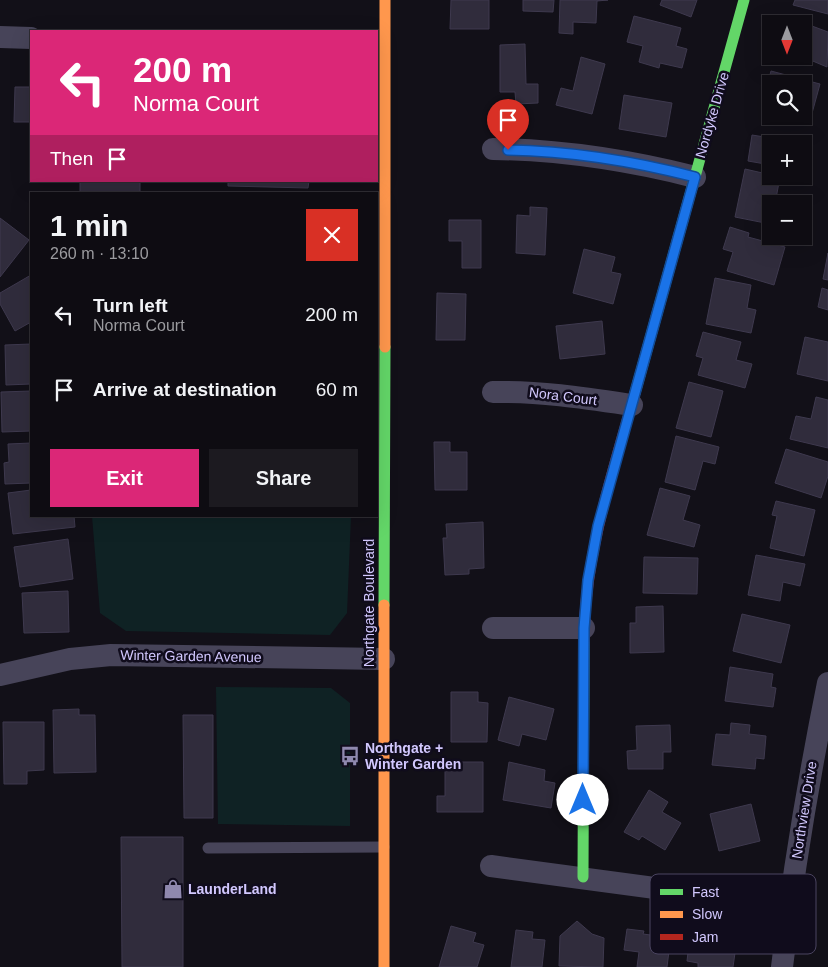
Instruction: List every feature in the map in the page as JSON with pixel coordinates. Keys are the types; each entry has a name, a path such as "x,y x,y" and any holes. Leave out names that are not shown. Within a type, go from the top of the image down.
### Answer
{"main road":[{"name":"Northgate Boulevard","path":"384,0 380,40 384,967"},
{"name":"Nordyke Drive","path":"583,877 584,628 588,580 598,526 744,0"}],"street":[{"path":"0,37 30,38"},
{"path":"493,149 540,150 608,157 695,177"},
{"name":"Nora Court","path":"493,392 558,394 632,405"},
{"path":"493,628 584,628"},
{"name":"Winter Garden Avenue","path":"0,675 70,659 111,655 384,659"},
{"name":"Northview Drive","path":"794,874 813,756 828,683"},
{"path":"492,866 650,886"},
{"name":"Northview Drive","path":"782,967 783,954"}],"lane":[{"path":"208,848 384,847"}],"green space":[{"path":"92,517 351,517 347,613 330,635 126,631 100,613"},
{"path":"216,687 331,688 350,703 350,826 218,824"}],"building":[{"path":"451,0 489,0 489,29 450,29"},
{"path":"523,0 554,0 553,12 523,11"},
{"path":"560,0 608,0 597,1 596,23 573,22 573,34 559,33"},
{"path":"662,0 697,0 691,17 660,5"},
{"path":"795,0 828,0 828,14 793,5"},
{"path":"634,16 681,28 676,46 687,49 682,68 660,63 659,68 639,62 643,46 627,42"},
{"path":"812,26 828,32 827,67 812,61"},
{"path":"525,44 526,84 538,84 538,103 516,104 515,92 500,92 500,45"},
{"path":"581,57 605,64 592,114 556,105 561,88 573,91"},
{"path":"771,71 786,75 770,75"},
{"path":"812,82 820,84 812,113"},
{"path":"15,87 30,87 30,122 14,122"},
{"path":"624,95 672,103 666,137 619,129"},
{"path":"752,135 762,137 762,163 748,161"},
{"path":"745,169 762,173 762,185 779,185 777,195 762,195 762,222 735,217"},
{"path":"80,182 140,182 140,192 80,192"},
{"path":"228,182 309,182 308,188 228,186"},
{"path":"530,207 547,208 545,255 516,253 517,215 530,216"},
{"path":"0,218 29,240 0,277"},
{"path":"449,220 481,220 481,268 462,268 462,241 449,241"},
{"path":"730,227 749,233 748,237 762,241 762,245 785,247 774,285 727,271 733,252 723,249"},
{"path":"584,249 615,257 611,272 621,274 613,304 573,293"},
{"path":"828,253 828,280 823,279"},
{"path":"30,276 30,323 15,331 0,304 0,293"},
{"path":"715,278 751,285 747,308 756,310 751,333 706,324"},
{"path":"822,288 828,290 828,310 818,307"},
{"path":"437,293 466,294 465,340 436,340"},
{"path":"602,321 605,354 560,359 556,326"},
{"path":"703,332 741,342 736,360 752,364 745,388 698,375 703,358 696,356"},
{"path":"805,337 828,342 828,381 797,374"},
{"path":"30,344 30,384 6,385 5,345"},
{"path":"689,382 723,391 711,437 676,428"},
{"path":"30,391 30,431 2,432 1,392"},
{"path":"816,397 828,400 828,448 790,439 796,416 811,419"},
{"path":"676,436 719,447 715,464 703,461 695,490 665,482"},
{"path":"434,442 450,442 450,452 467,452 467,490 435,490"},
{"path":"30,443 30,483 5,484 4,463 9,462 8,444"},
{"path":"786,449 828,462 828,476 821,498 775,483"},
{"path":"660,488 690,496 683,520 700,525 694,547 647,535"},
{"path":"30,490 30,517 74,517 75,527 13,534 8,493"},
{"path":"776,501 815,510 804,556 770,548 777,516 772,515"},
{"path":"483,522 484,568 469,569 469,574 445,575 443,538 447,538 446,524"},
{"path":"68,539 73,579 20,587 14,547"},
{"path":"756,555 805,564 800,586 783,582 780,601 748,595"},
{"path":"644,557 698,558 697,594 643,593"},
{"path":"68,591 69,632 24,633 22,593"},
{"path":"663,606 664,652 630,653 630,623 636,623 636,607"},
{"path":"742,614 790,625 781,663 733,651"},
{"path":"730,667 773,674 771,687 776,688 773,707 725,701"},
{"path":"451,692 478,692 478,702 488,703 487,742 451,742"},
{"path":"509,697 554,709 546,740 522,734 519,746 498,740"},
{"path":"79,709 79,715 95,715 96,772 54,773 53,710"},
{"path":"183,715 213,715 213,818 184,818"},
{"path":"3,722 44,722 44,770 27,771 27,784 4,784"},
{"path":"731,723 750,725 749,734 766,736 764,759 756,758 755,769 712,765 716,734 730,735"},
{"path":"670,725 671,752 663,752 663,769 628,769 627,751 637,750 636,726"},
{"path":"445,762 483,762 483,812 437,812 437,796 445,796"},
{"path":"509,762 545,770 544,781 555,783 551,808 503,800"},
{"path":"649,790 668,802 662,812 681,823 665,850 642,836 639,840 624,832"},
{"path":"751,804 760,841 719,851 710,814"},
{"path":"121,837 183,837 183,967 122,967"},
{"path":"577,921 592,934 604,938 603,967 559,966 560,936"},
{"path":"451,926 476,933 473,942 484,945 477,967 439,967"},
{"path":"627,929 644,931 643,934 650,935 650,954 669,954 667,967 637,967 639,952 624,950"},
{"path":"516,930 533,932 532,939 545,940 542,967 511,967"},
{"path":"688,954 735,954 733,967 698,967 698,963 687,961"}],"traffic: fast":[{"path":"635,393 744,0"},
{"path":"384,605 385,347"},
{"path":"583,877 584,642"}],"traffic: slow":[{"path":"385,0 385,347"},
{"path":"384,605 384,967"}],"traffic: jam":[{"path":"584,642 585,610 594,547 635,393"}],"place":[{"name":"Northgate + Winter Garden","path":"350,756"},
{"name":"LaunderLand","path":"173,889"}],"route":[{"path":"508,150 540,150 608,157 695,177 598,526 588,580 584,628 583,800"}]}
